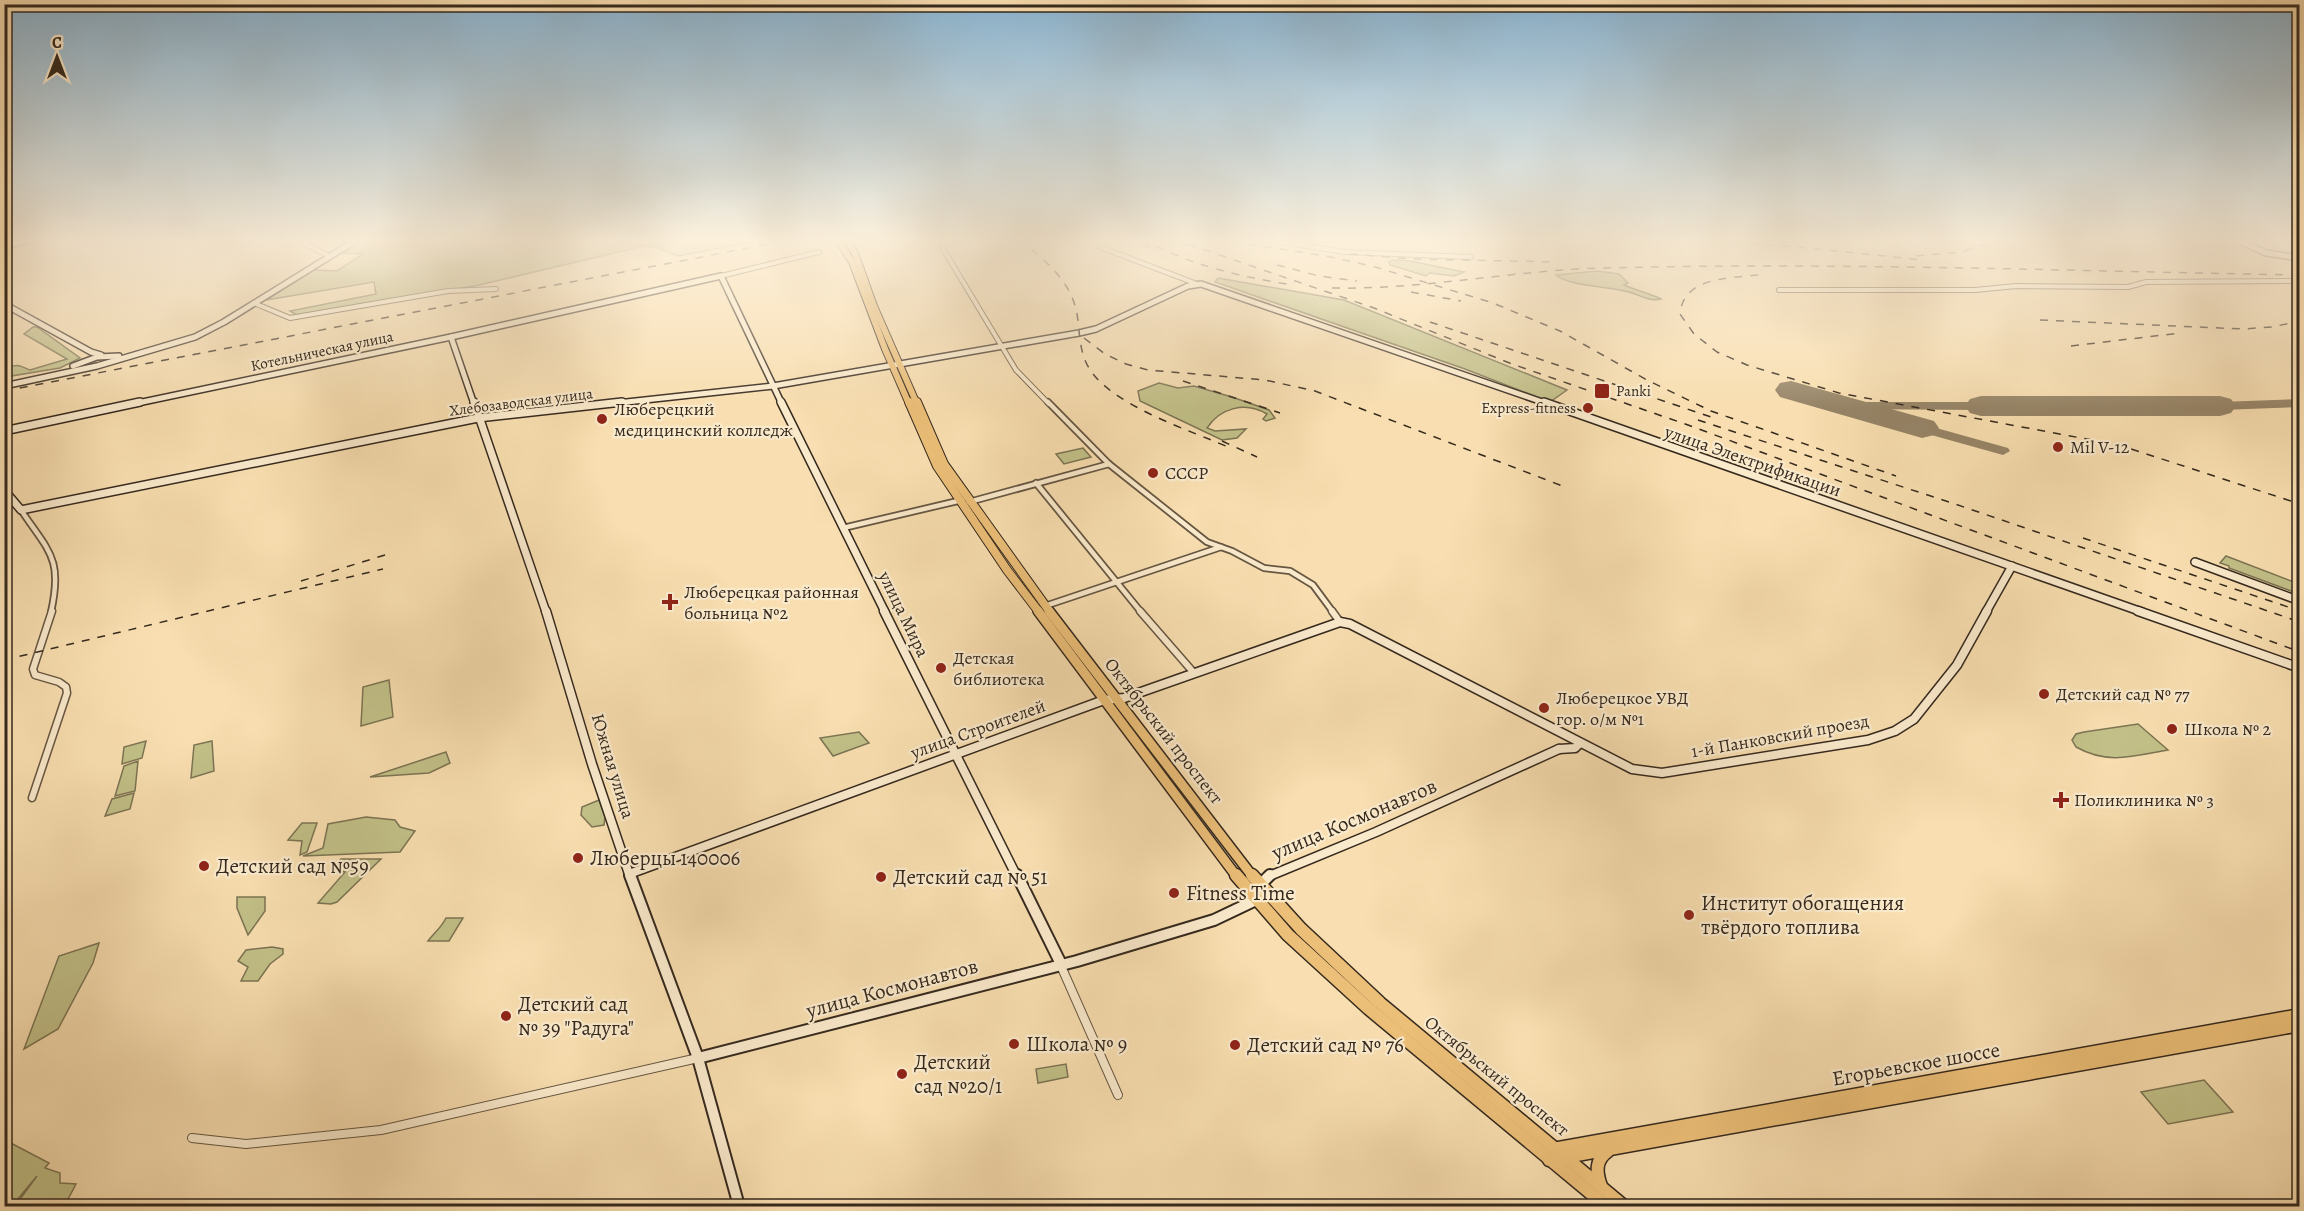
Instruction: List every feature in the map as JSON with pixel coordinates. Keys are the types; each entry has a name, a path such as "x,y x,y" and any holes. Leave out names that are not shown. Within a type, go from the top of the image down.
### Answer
{"main road":[{"name":"Октябрьский проспект","path":"866,296 897,366"},
{"name":"Октябрьский проспект","path":"870,296 928,449 1104,699 1256,900 1288,935 1369,1009 1553,1154"},
{"name":"Октябрьский проспект","path":"964,501 1261,884 1300,929 1380,1003 1553,1154"},
{"name":"Егорьевское шоссе","path":"1553,1154 2300,1015"},
{"name":"Егорьевское шоссе","path":"1553,1154 1608,1151 2300,1025"},
{"path":"1605,1191 1598,1178 1597,1165 1602,1154 1608,1151"},
{"path":"1553,1154 1624,1206"},
{"path":"1553,1154 1606,1206"}],"street":[{"path":"4,385 90,367 195,337 266,296"},
{"path":"254,303 290,318 422,296"},
{"name":"Котельническая улица","path":"4,430 452,338 636,296"},
{"name":"улица Мира","path":"729,296 1060,964"},
{"path":"970,296 1016,370 1109,464 1207,542 1264,568 1290,571 1304,579 1320,593 1340,622"},
{"name":"Хлебозаводская улица","path":"21,510 478,418 773,386 1001,348 1096,329 1171,296"},
{"name":"улица Электрификации","path":"1235,296 2300,668"},
{"path":"4,304 90,352 110,358 104,363"},
{"name":"Южная улица","path":"452,338 549,621 592,764 629,874 698,1058 739,1206"},
{"path":"90,352 83,366 90,367"},
{"path":"4,385 105,356 136,354"},
{"path":"843,528 964,501 1109,464"},
{"path":"1036,483 1116,583 1194,673"},
{"path":"4,490 51,552 56,570 52,604 33,669 35,675 59,682 66,687 67,693 32,798"},
{"path":"1045,606 1221,547"},
{"path":"2195,562 2300,601"},
{"name":"1-й Панковский проезд","path":"1340,622 1350,624 1632,769 1652,773 1868,740 1895,731 1914,719 1957,665 2012,566"},
{"name":"улица Строителей","path":"629,874 1104,699 1116,699 1340,622"},
{"path":"1564,735 1558,741 1559,749 1575,748 1580,743"},
{"name":"улица Космонавтов","path":"192,1138 246,1144 381,1130 698,1058 1060,964 1214,920 1256,900 1261,884 1268,876 1376,832 1559,749"},
{"path":"1060,964 1118,1095"}],"shaded area":[{"path":"273,296 293,296 266,300"},
{"path":"368,296 418,296 298,316 290,311"},
{"path":"1254,296 1318,296 1344,300 1567,390 1550,402 1465,369"},
{"path":"1640,296 1653,296 1661,299 1657,300"},
{"path":"33,327 37,327 80,358 60,368 5,377 5,368 18,366 30,370 67,359 24,334"},
{"path":"1159,383 1178,388 1194,386 1232,397 1269,410 1275,418 1266,421 1263,419 1267,414 1250,408 1242,407 1226,411 1212,421 1207,428 1215,431 1246,429 1237,438 1222,440 1140,401 1138,391"},
{"path":"1083,448 1091,457 1064,464 1056,454"},
{"path":"2226,556 2299,584 2299,594 2229,568 2220,563"},
{"path":"389,680 393,717 361,726 363,687"},
{"path":"2138,724 2168,750 2121,758 2099,756 2076,747 2072,740 2076,734 2084,732"},
{"path":"859,732 869,743 833,756 820,738"},
{"path":"146,741 142,758 122,764 124,747"},
{"path":"212,741 214,771 191,778 194,745"},
{"path":"446,752 450,763 429,773 370,777"},
{"path":"138,761 135,791 115,796 124,766"},
{"path":"134,793 130,809 105,816 112,799"},
{"path":"599,800 605,817 604,825 592,827 581,815 582,807"},
{"path":"366,817 395,820 400,827 415,831 400,852 303,856 323,848 328,824"},
{"path":"302,823 317,823 307,852 300,855 302,841 288,840"},
{"path":"341,859 381,859 337,902 318,903 345,872 332,868"},
{"path":"237,897 265,897 265,911 248,935 237,908"},
{"path":"446,918 463,918 449,941 428,941 440,928"},
{"path":"99,943 93,963 58,1029 24,1049 59,956"},
{"path":"272,947 283,949 283,954 270,964 258,981 241,981 248,967 238,961 246,950"},
{"path":"1066,1064 1068,1077 1038,1083 1036,1069"},
{"path":"2204,1080 2233,1112 2168,1124 2141,1092"},
{"path":"5,1140 49,1163 45,1168 60,1173 60,1183 76,1184 65,1205 74,1206 15,1206 37,1176 12,1206 5,1206"}],"taxiway":[{"path":"2220,406 2300,403"},
{"path":"1846,406 1981,406"},
{"path":"1922,428 2003,451"}],"runway":[{"path":"1791,390 1922,428"},
{"path":"1981,406 2220,406"}],"railway":[{"path":"4,391 501,296"},
{"path":"1071,296 1077,314 1083,355 1089,368 1100,381 1132,405 1228,447"},
{"path":"1338,296 1512,364 1688,425 2300,652"},
{"path":"1431,296 1461,301"},
{"path":"1469,296 1493,303 1560,331 1647,380 1711,411 1896,476"},
{"path":"1687,296 1680,314 1694,334 1717,352 1747,365 1839,393 2119,445 2300,504"},
{"path":"2040,320 2243,329 2272,327 2300,321"},
{"path":"1430,322 1711,417"},
{"path":"2071,346 2180,333"},
{"path":"1084,338 1105,354 1126,364 1148,370 1265,380 1315,391 1565,487"},
{"path":"1183,381 1280,413"},
{"path":"1698,420 1955,504 2300,622"},
{"path":"1222,441 1257,457"},
{"path":"2083,538 2300,611"},
{"path":"301,581 388,554"},
{"path":"4,660 383,569"}],"place":[{"name":"Panki","path":"1602,391"},
{"name":"Express-fitness","path":"1588,408"},
{"name":"Люберецкий медицинский колледж","path":"602,419"},
{"name":"Mil V-12","path":"2058,447"},
{"name":"СССР","path":"1153,473"},
{"name":"Люберецкая районная больница №2","path":"670,602"},
{"name":"Детская библиотека","path":"941,668"},
{"name":"Детский сад № 77","path":"2044,694"},
{"name":"Люберецкое УВД гор. о/м №1","path":"1544,708"},
{"name":"Школа № 2","path":"2172,729"},
{"name":"Поликлиника № 3","path":"2061,800"},
{"name":"Люберцы 140006","path":"578,858"},
{"name":"Детский сад №59","path":"204,866"},
{"name":"Детский сад № 51","path":"881,877"},
{"name":"Fitness Time","path":"1174,893"},
{"name":"Институт обогащения твёрдого топлива","path":"1689,915"},
{"name":"Детский сад № 39 \"Радуга\"","path":"506,1016"},
{"name":"Школа № 9","path":"1014,1044"},
{"name":"Детский сад № 76","path":"1235,1045"},
{"name":"Детский сад №20/1","path":"902,1074"}]}
